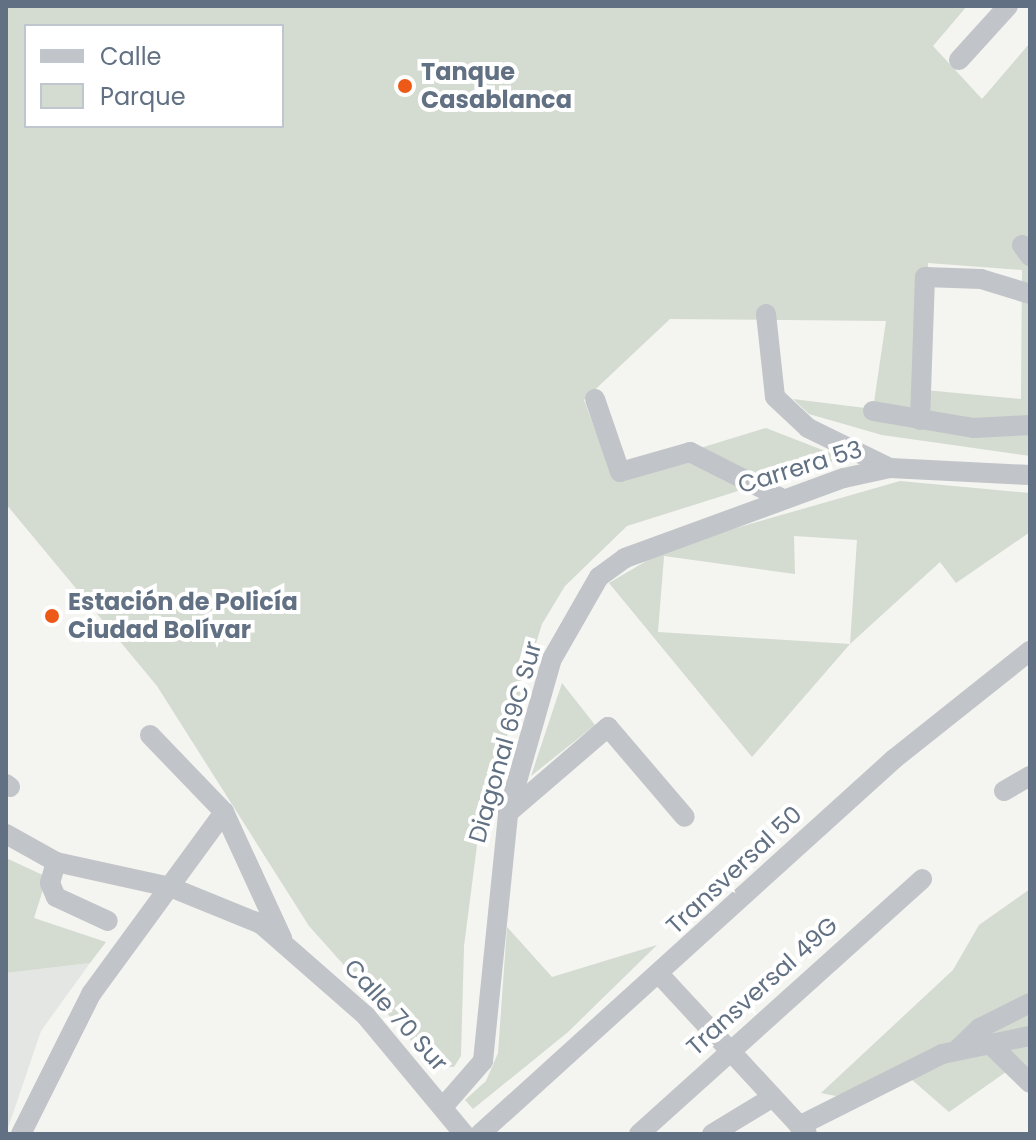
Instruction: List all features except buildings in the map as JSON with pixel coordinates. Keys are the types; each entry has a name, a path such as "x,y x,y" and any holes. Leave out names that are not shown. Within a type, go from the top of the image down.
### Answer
{"street":[{"path":"959,60 1008,6"},
{"path":"920,420 925,277 981,279 1030,294"},
{"path":"766,314 775,397 831,443 890,468"},
{"path":"595,399 620,472 690,452 779,497"},
{"path":"873,411 920,420 1030,425"},
{"name":"Carrera 53","path":"599,577 625,558 779,497 890,468 1030,475"},
{"name":"Diagonal 69C Sur","path":"443,1107 483,1061 508,813 552,659 599,577"},
{"name":"Transversal 50","path":"480,1134 894,759 1030,651"},
{"path":"508,813 608,727 685,817"},
{"name":"Calle 70 Sur","path":"150,735 224,812 282,938"},
{"path":"1004,791 1030,776"},
{"path":"21,1134 78,1014 224,812"},
{"name":"Calle 70 Sur","path":"6,834 56,862 170,887 240,912 282,938 366,1016 464,1134"},
{"path":"56,862 50,883 56,897 108,921"},
{"name":"Transversal 49G","path":"639,1134 922,879"},
{"path":"659,974 803,1130 957,1050 1030,1036"},
{"path":"957,1050 980,1028 1030,1003"},
{"path":"989,1043 1030,1083"},
{"path":"712,1134 773,1097"}],"shaded area":[{"path":"90,963 41,1031 6,1134 6,973"}],"green space":[{"path":"6,6 967,6 933,46 982,99 1030,43 1030,456 882,435 809,414 793,399 873,409 886,321 670,319 584,400 612,475 766,428 843,458 627,526 565,586 542,624 480,822 464,946 461,1056 454,1067 434,1066 309,926 157,686 6,504","holes":["928,263 1022,270 1021,399 925,390"]},
{"path":"900,481 1030,493 1030,532 956,583 940,562 850,644 752,757 609,583 670,547","holes":["794,536 857,540 850,644 658,632 664,556 795,574"]},
{"path":"562,683 595,725 531,776"},
{"path":"6,858 47,877 34,918 106,942 90,963 6,973"},
{"path":"1030,889 1030,1071 1020,1062 949,1112 911,1079 836,1096 821,1093 953,970 979,925"},
{"path":"507,927 552,977 657,945 568,1032 473,1109 465,1100 486,1081 498,1053"}],"place":[{"name":"Tanque Casablanca","path":"405,86"},
{"name":"Estación de Policía Ciudad Bolívar","path":"52,616"}]}
